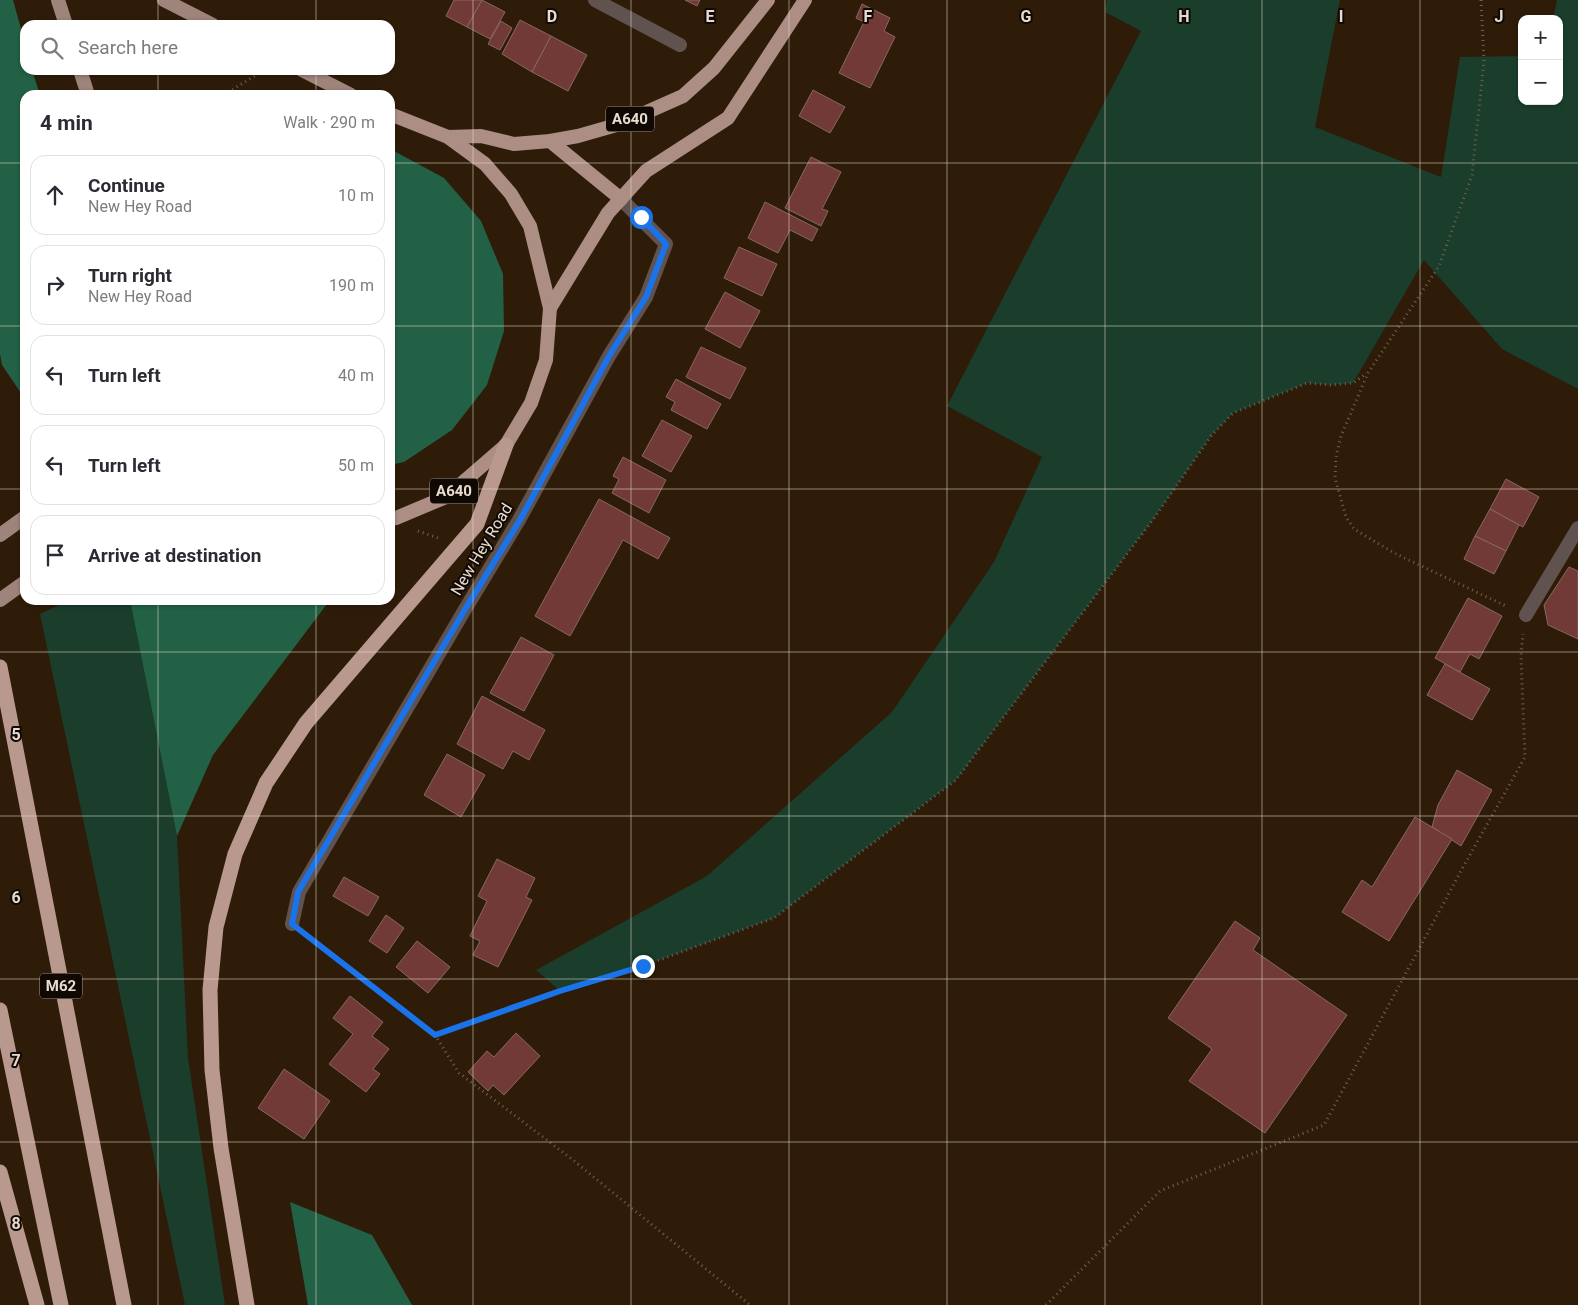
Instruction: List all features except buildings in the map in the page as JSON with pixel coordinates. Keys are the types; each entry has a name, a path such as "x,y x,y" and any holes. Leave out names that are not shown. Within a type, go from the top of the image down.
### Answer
{"highway":[{"name":"A640","path":"448,137 481,136 514,144 578,136 620,124 683,96 714,68 768,0"},
{"name":"A640","path":"550,308 608,213 646,171 728,118 805,0"},
{"name":"A640","path":"395,116 448,137 485,164 511,194 530,226 550,308 546,360 531,404 506,445 446,497 395,518"},
{"path":"550,141 621,199"},
{"path":"247,1305 220,1138 212,1070 210,990 216,927 235,854 266,783 306,723 477,524 506,445"},
{"name":"M62","path":"0,667 124,1305"},
{"path":"0,1010 61,1305"},
{"path":"0,1172 37,1305"}],"main road":[{"path":"58,0 64,20"},
{"path":"164,0 203,20"},
{"path":"82,75 86,90"},
{"path":"312,75 341,90"},
{"path":"0,535 20,521"},
{"path":"0,600 20,586"}],"street":[{"path":"595,0 680,45"},
{"name":"New Hey Road","path":"292,924 298,892 520,520 609,356 646,297 666,244 621,199"},
{"path":"1526,615 1578,528"}],"path":[{"path":"1046,1305 1160,1191 1324,1125 1462,868 1525,757 1520,656 1526,615 1394,553 1354,528 1346,517 1335,478 1336,457 1341,436 1368,373 1439,266 1472,175 1484,61 1481,0"},
{"path":"232,90 256,75"},
{"path":"435,1035 560,991 643,966 774,918 956,780 1155,517 1211,436 1233,413 1307,383 1330,385 1353,382 1368,373"},
{"path":"292,924 435,1035 458,1073 573,1160 750,1305"}],"green space":[{"path":"0,0 13,0 20,25 20,75 34,75 38,90 20,90 20,392 2,365 0,354"},
{"path":"1107,0 1340,0 1315,127 1441,177 1460,57 1518,56 1518,105 1563,105 1563,15 1554,15 1557,0 1578,0 1578,389 1502,349 1424,260 1353,383 1330,385 1307,383 1233,413 1211,436 1155,517 956,780 774,918 643,966 560,991 536,970 707,876 892,712 994,562 1042,457 947,406 1141,31 1105,12"},
{"path":"395,152 444,178 481,221 503,274 504,331 487,385 452,430 404,462 395,464"},
{"path":"59,605 131,605 177,836 188,1058 225,1305 185,1305 40,614"},
{"path":"131,605 326,605 213,755 177,836"},
{"path":"290,1202 372,1235 412,1305 308,1305"}],"route":[{"path":"641,217 666,244 646,297 609,356 520,520 298,892 292,924 435,1035 560,991 643,966"}]}
